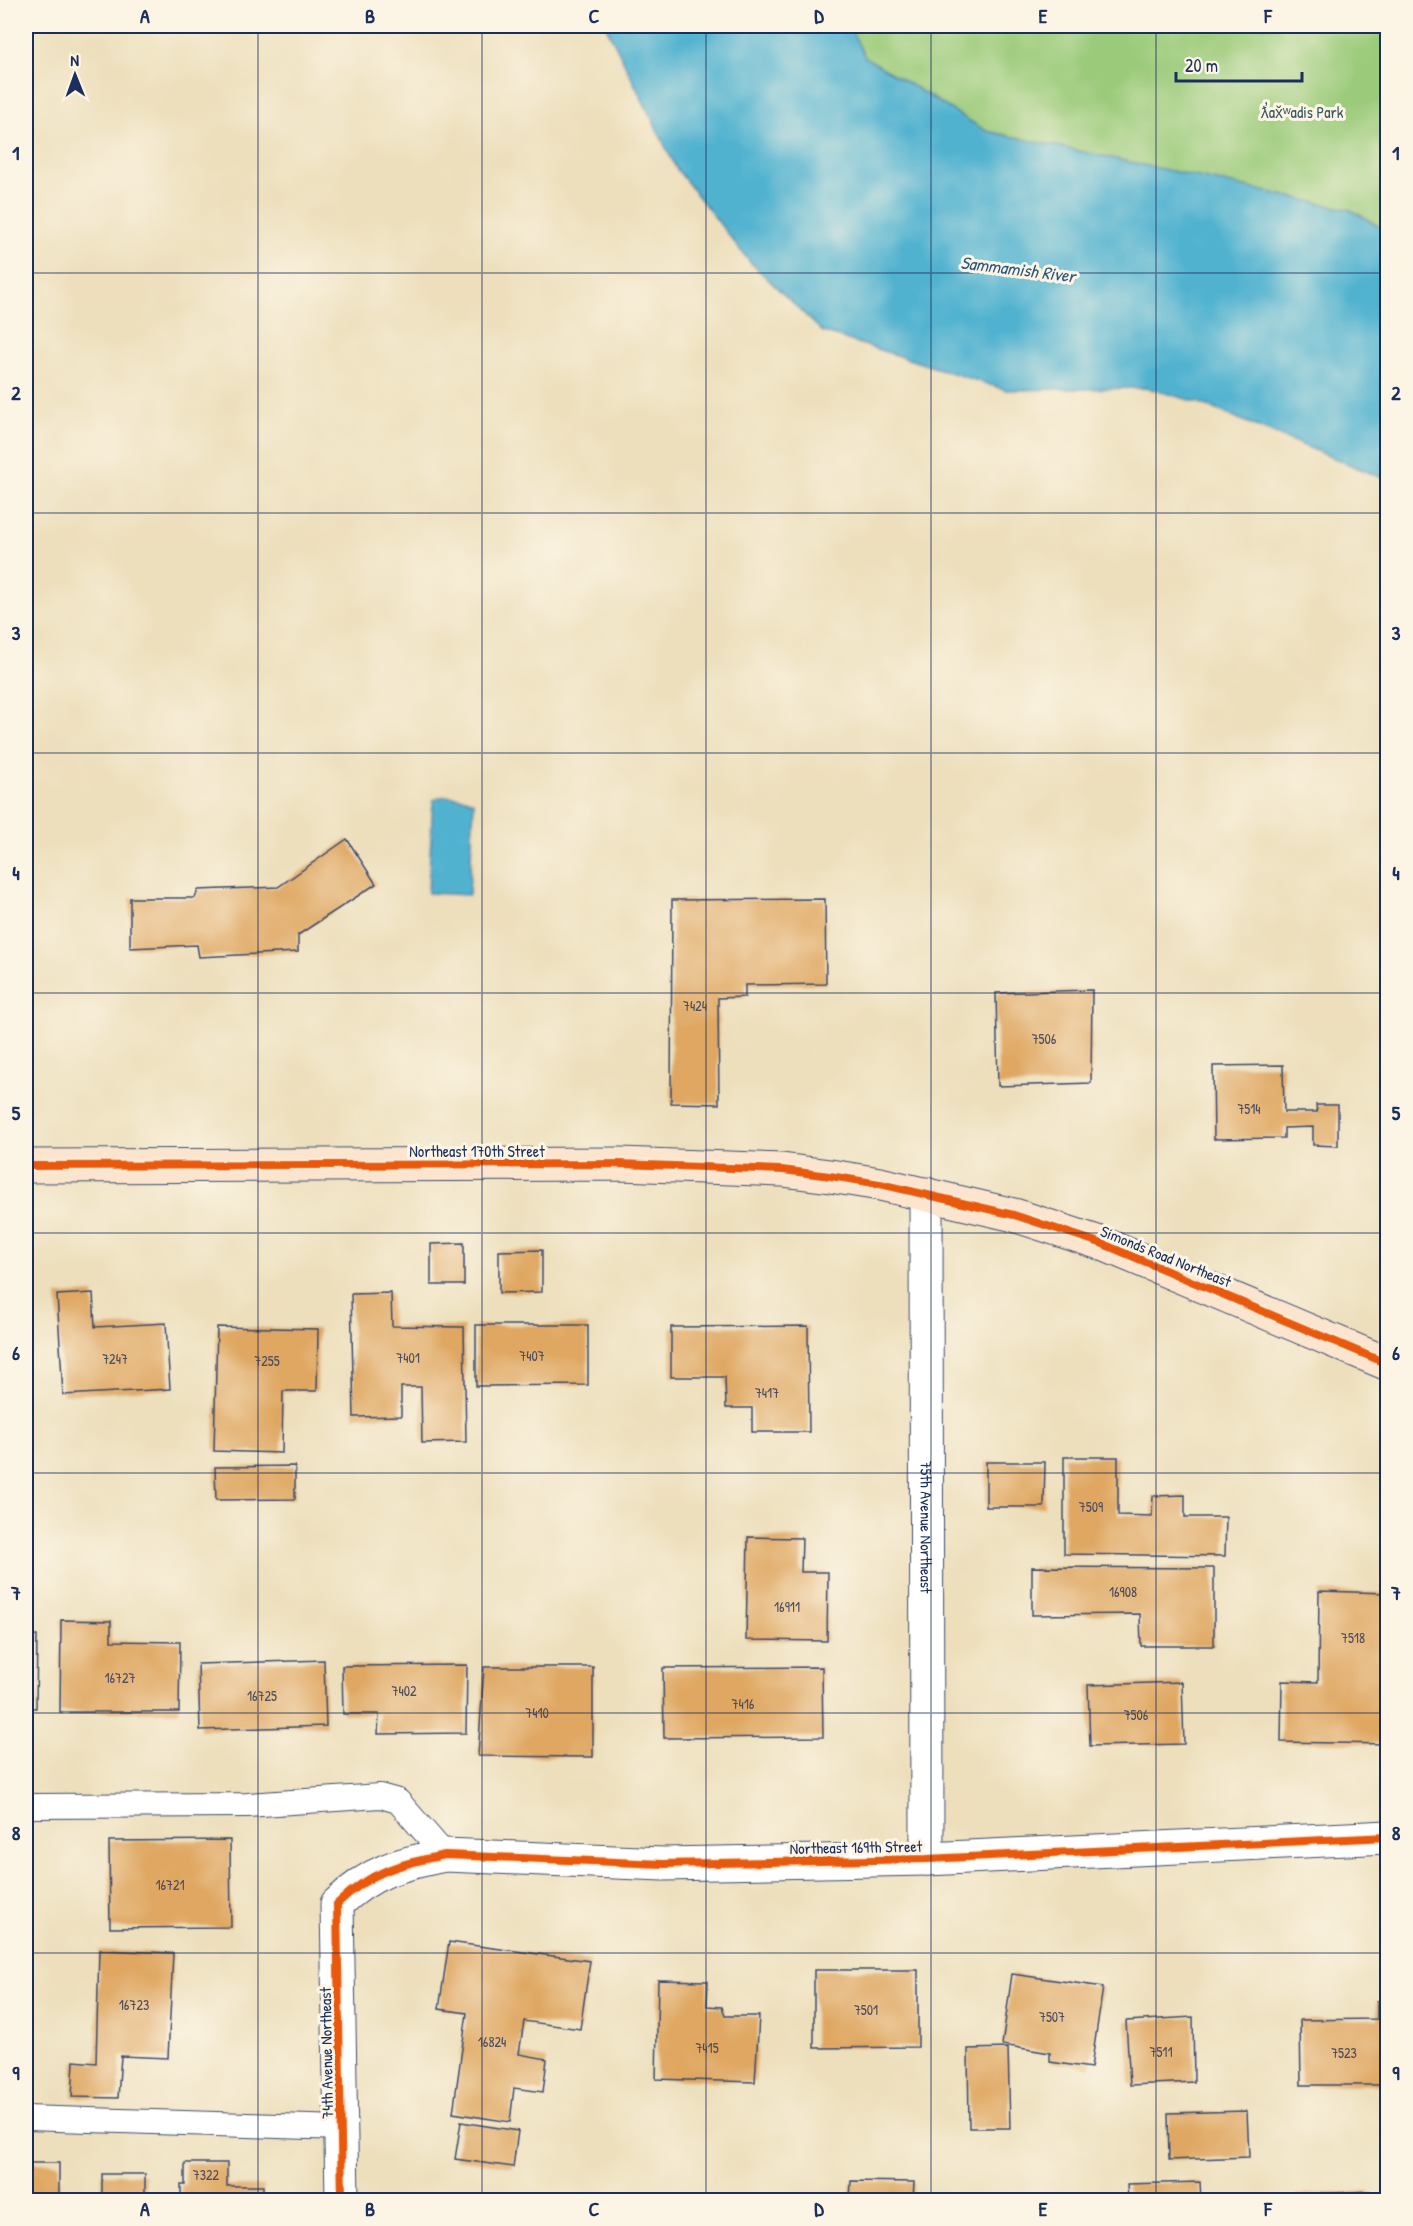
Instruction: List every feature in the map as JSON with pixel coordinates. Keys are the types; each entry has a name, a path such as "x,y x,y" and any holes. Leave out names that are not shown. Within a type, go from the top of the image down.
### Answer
{"main road":[{"name":"Northeast 170th Street","path":"26,1166 703,1167 782,1170 926,1194"},
{"name":"Simonds Road Northeast","path":"926,1194 1014,1215 1103,1244 1388,1364"}],"street":[{"name":"75th Avenue Northeast","path":"926,1194 927,1859"},
{"name":"Northeast 169th Street","path":"338,1904 358,1884 380,1873 410,1862 445,1855 663,1864 927,1859 1388,1837"},
{"name":"74th Avenue Northeast","path":"338,1904 342,2200"}],"lane":[{"path":"26,1806 247,1805 380,1796 398,1801 445,1855"},
{"path":"26,2118 341,2128"}],"green space":[{"name":"ƛ̕ax̌ʷadis Park","path":"849,26 1387,26 1387,231 1351,210 986,131 865,57"}],"water":[{"name":"Sammamish River","path":"606,26 849,26 865,57 986,131 1351,210 1387,231 1387,480 1200,403 1148,388 1006,390 823,332 749,261 676,168"},
{"path":"445,796 466,798 474,802 469,895 428,893 433,800"}],"building":[{"path":"347,839 376,884 298,935 298,952 199,957 197,945 130,948 130,898 195,898 198,890 278,887"},
{"path":"825,899 826,984 745,985 745,997 718,998 719,1104 671,1103 672,900"},
{"path":"1092,990 1091,1083 998,1086 996,993"},
{"path":"1283,1065 1284,1112 1317,1112 1316,1105 1338,1105 1338,1146 1313,1145 1313,1127 1284,1128 1284,1138 1214,1139 1213,1066"},
{"path":"464,1243 464,1285 431,1285 431,1244"},
{"path":"542,1250 542,1292 499,1293 499,1251"},
{"path":"93,1293 95,1327 166,1323 170,1389 63,1395 57,1295"},
{"path":"391,1293 392,1326 464,1327 466,1442 422,1443 421,1387 401,1387 401,1416 354,1417 351,1294"},
{"path":"476,1325 588,1325 588,1385 476,1386"},
{"path":"808,1326 809,1432 752,1432 752,1408 726,1408 725,1377 671,1377 671,1327"},
{"path":"217,1327 318,1329 317,1391 283,1391 282,1453 214,1451"},
{"path":"1064,1457 1118,1457 1118,1515 1152,1516 1153,1496 1185,1495 1185,1517 1226,1517 1225,1556 1064,1554"},
{"path":"986,1462 1045,1462 1044,1507 986,1507"},
{"path":"295,1466 295,1499 216,1500 215,1467"},
{"path":"748,1537 802,1538 801,1572 828,1572 827,1641 746,1640"},
{"path":"1032,1567 1214,1568 1214,1646 1141,1646 1140,1614 1032,1615"},
{"path":"1319,1591 1388,1593 1387,1744 1281,1742 1282,1681 1318,1682"},
{"path":"61,1620 111,1621 111,1641 180,1642 179,1712 60,1712"},
{"path":"26,1636 37,1636 36,1708 26,1708"},
{"path":"324,1660 326,1726 200,1730 198,1664"},
{"path":"467,1665 466,1733 378,1734 379,1714 343,1714 342,1666"},
{"path":"484,1667 593,1667 593,1757 478,1756"},
{"path":"822,1667 823,1737 664,1738 663,1668"},
{"path":"1182,1682 1184,1744 1090,1746 1088,1685"},
{"path":"230,1840 231,1927 110,1928 109,1841"},
{"path":"449,1942 590,1961 580,2029 524,2021 519,2054 547,2059 543,2092 514,2088 510,2122 453,2113 467,2013 439,2009"},
{"path":"99,1950 173,1953 168,2058 121,2056 118,2098 72,2097 74,2061 96,2063"},
{"path":"814,1970 918,1970 918,2047 814,2048"},
{"path":"1012,1974 1103,1987 1091,2068 1050,2062 1050,2053 1002,2045"},
{"path":"658,1980 708,1981 707,2006 722,2007 725,2016 759,2016 755,2082 656,2079"},
{"path":"1377,2001 1388,2001 1388,2085 1301,2085 1300,2020 1377,2019"},
{"path":"1193,2017 1194,2082 1130,2085 1126,2021"},
{"path":"1008,2048 1010,2128 969,2128 968,2049"},
{"path":"1247,2111 1249,2157 1169,2160 1168,2113"},
{"path":"461,2122 518,2131 513,2167 455,2159"},
{"path":"26,2163 59,2163 59,2200 26,2200"},
{"path":"185,2163 227,2163 227,2186 263,2186 263,2200 181,2200 181,2185 185,2185"},
{"path":"102,2174 145,2174 145,2195 159,2196 159,2200 78,2200 78,2195 102,2195"},
{"path":"851,2181 914,2182 913,2200 850,2200"},
{"path":"1200,2182 1201,2200 1128,2200 1127,2184"},
{"path":"1370,2191 1371,2200 1295,2200 1295,2195"}],"cycle path":[{"path":"26,1166 620,1164 782,1170 830,1176 880,1184 1014,1215 1103,1244 1388,1364"},
{"path":"342,2200 337,1904 362,1884 386,1870 445,1855 663,1864 927,1859 1388,1837"}]}
